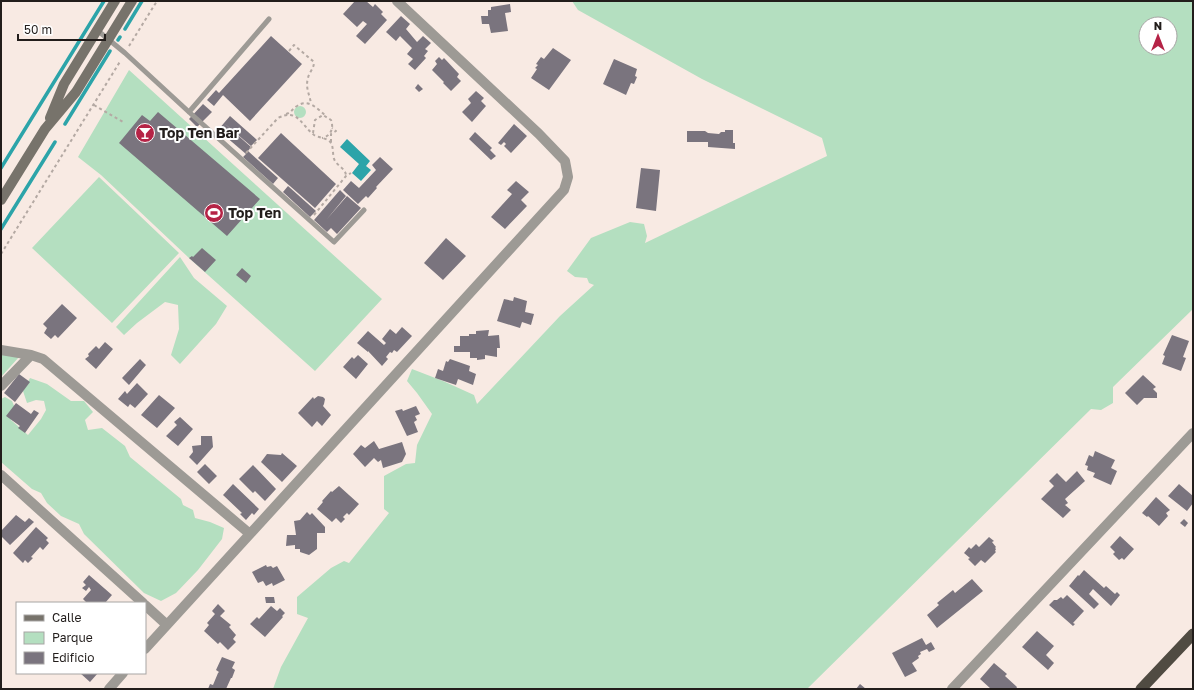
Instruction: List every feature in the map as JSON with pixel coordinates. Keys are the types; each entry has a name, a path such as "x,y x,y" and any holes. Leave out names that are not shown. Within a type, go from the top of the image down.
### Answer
{"highway":[{"path":"1141,689 1193,634"}],"main road":[{"path":"45,129 64,84 115,1"},
{"path":"1,200 45,129 76,92 132,1"}],"street":[{"path":"146,648 564,190 568,177 565,161 539,134 397,1"},
{"path":"1,350 31,355 43,359 250,534"},
{"path":"1,386 31,355"},
{"path":"952,689 1193,433"},
{"path":"1,475 142,602"},
{"path":"146,606 167,625"},
{"path":"109,689 122,674"}],"lane":[{"path":"189,112 269,19"},
{"path":"97,30 126,53 189,112 334,242 364,210"}],"path":[{"path":"1,254 157,1"},
{"path":"289,51 294,45 314,62 314,67 309,74 307,84 311,104"},
{"path":"241,159 273,122 292,111 299,104 307,103 321,111 331,120 332,128 330,142 335,161 344,170 346,176"},
{"path":"94,105 123,122"},
{"path":"292,111 292,116"},
{"path":"313,134 315,120 320,116 321,111"},
{"path":"284,115 298,118 313,134 330,142"},
{"path":"320,116 327,117"},
{"path":"306,126 313,126"},
{"path":"321,138 326,137 336,131 332,128"},
{"path":"309,220 346,176 351,173"}],"green space":[{"path":"572,1 1193,1 1193,309 1113,387 1113,403 1101,410 1091,409 807,689 273,689 281,667 308,618 297,614 297,597 331,568 344,561 349,563 389,513 384,509 384,476 406,464 415,463 417,445 432,414 407,381 412,369 474,395 477,404 560,316 594,285 589,283 587,278 575,277 567,271 591,238 630,222 644,224 647,236 645,243 827,156 822,138 702,79 578,10"},
{"name":"Top Ten","path":"129,70 382,299 315,371 189,258 101,175 78,157"},
{"path":"298,106 302,106 306,112 302,118 298,118 294,114 294,110"},
{"path":"99,177 179,253 112,323 32,248"},
{"path":"180,257 194,278 227,306 216,324 180,364 171,355 179,329 178,305 165,302 124,335 116,327"},
{"path":"1,354 19,357 1,377"},
{"path":"30,378 47,384 71,401 84,401 93,412 85,420 88,430 102,428 125,446 130,457 181,499 183,505 193,510 195,518 224,528 222,539 198,570 176,593 161,601 144,593 84,534 79,524 61,516 47,503 41,493 32,489 1,462 1,399 5,397 12,401 15,408 11,420 28,435 41,419 46,410 44,401 36,400 27,403 23,391"}],"water":[{"path":"347,139 370,161 366,166 371,170 361,181 352,173 359,164 340,147"}],"building":[{"path":"355,1 366,1 373,7 375,4 383,12 381,14 387,20 365,44 356,36 367,24 363,21 357,27 343,14"},
{"path":"510,4 511,12 505,13 508,31 491,33 489,24 482,24 481,16 488,16 488,10 491,10 491,7"},
{"path":"401,16 410,24 406,29 417,42 423,36 431,43 425,49 428,51 424,56 426,58 415,70 408,64 413,59 407,54 412,48 400,36 396,41 386,32"},
{"path":"271,36 302,64 250,121 223,95 214,106 207,100 216,90 219,93"},
{"path":"553,48 571,60 549,90 531,78 537,69 535,68 538,65 536,64 541,57 544,59"},
{"path":"439,57 442,60 444,58 459,74 457,77 461,81 451,91 432,70 437,64 435,61"},
{"path":"614,59 637,69 635,76 637,77 634,84 631,83 626,95 603,84"},
{"path":"418,84 423,89 419,92 415,88"},
{"path":"476,91 484,98 481,101 486,106 472,122 462,112 471,103 468,99"},
{"path":"203,104 212,112 197,127 189,119"},
{"path":"158,112 260,199 227,236 119,143 142,115 150,121"},
{"path":"230,116 257,140 251,146 224,123"},
{"path":"224,123 251,147 248,151 278,178 273,184 243,157 246,154 218,130"},
{"path":"514,124 527,136 511,153 504,146 506,144 504,142 501,145 498,143"},
{"path":"725,130 733,130 733,143 735,143 735,149 708,147 708,142 687,142 687,131 705,131 708,133 719,134 721,132 725,132"},
{"path":"475,132 492,148 490,150 496,156 491,160 469,139"},
{"path":"281,133 336,184 315,208 258,158"},
{"path":"380,157 393,169 368,198 366,196 358,204 343,190 351,181 359,188 376,170 372,165"},
{"path":"641,168 660,170 656,211 636,208"},
{"path":"516,181 529,192 521,200 527,206 505,229 491,217 512,194 507,190"},
{"path":"288,186 316,211 310,217 283,192"},
{"path":"340,190 346,196 327,219 347,196 361,208 337,234 331,228 327,232 314,220"},
{"path":"446,238 466,256 443,280 424,263"},
{"path":"202,248 216,260 205,272 189,258 192,256 193,257"},
{"path":"242,268 251,276 246,283 236,275"},
{"path":"514,297 527,301 525,312 534,314 531,325 522,322 520,328 497,321 504,299 513,301"},
{"path":"62,304 77,318 58,338 55,335 51,339 44,333 47,328 43,324"},
{"path":"402,327 412,336 397,352 394,350 392,353 390,352 386,357 388,359 382,366 368,351 357,343 368,331 384,345 386,343 382,339 390,329 396,334"},
{"path":"489,330 488,336 499,335 500,348 497,348 497,357 485,355 485,359 477,360 477,358 470,358 470,352 454,352 454,346 460,346 460,336 469,336 469,334 476,334 476,331"},
{"path":"1172,335 1189,341 1183,357 1186,358 1181,371 1162,364 1165,356 1163,355"},
{"path":"105,342 113,349 96,369 85,359 96,346 99,349"},
{"path":"358,355 368,364 356,379 343,367 352,357 354,359"},
{"path":"140,359 146,365 129,385 122,378"},
{"path":"450,359 470,366 469,371 476,374 473,385 458,379 456,385 435,378 438,369 443,371 446,361 448,362"},
{"path":"19,374 30,382 15,402 4,393"},
{"path":"1143,375 1156,387 1153,389 1157,393 1157,398 1144,398 1137,405 1125,393"},
{"path":"137,383 148,394 135,408 130,404 128,407 118,399 125,391 127,394"},
{"path":"159,395 175,408 157,428 141,415"},
{"path":"318,396 325,399 323,406 331,415 322,426 317,421 312,427 298,413 313,397 314,399"},
{"path":"16,403 31,414 34,410 39,413 25,433 18,428 20,426 6,416"},
{"path":"416,406 420,414 415,416 417,420 414,422 418,432 407,436 395,411 402,409 403,411"},
{"path":"180,417 193,429 178,446 166,436 177,425 174,422"},
{"path":"201,436 212,436 213,447 197,465 189,457 193,452 192,446 201,445"},
{"path":"374,441 379,449 402,442 406,454 402,462 383,468 381,460 378,462 374,458 365,467 353,454 361,445 365,448"},
{"path":"1095,451 1115,460 1111,468 1117,471 1111,485 1093,477 1095,473 1087,470 1088,466 1085,465 1089,455 1093,457"},
{"path":"282,453 297,466 282,482 261,462 267,454 281,455"},
{"path":"205,464 217,476 209,484 197,472"},
{"path":"253,465 276,489 265,501 255,491 253,493 239,479"},
{"path":"1077,471 1085,481 1065,499 1068,503 1065,505 1071,510 1063,518 1041,499 1054,486 1049,481 1057,473 1066,482"},
{"path":"233,484 259,509 254,515 252,513 246,520 240,514 242,513 223,495"},
{"path":"1179,484 1193,496 1193,503 1187,511 1168,496"},
{"path":"339,486 359,504 349,515 347,513 343,517 345,519 341,523 336,518 332,522 317,509 331,491 332,492"},
{"path":"1156,497 1170,510 1166,513 1168,516 1159,526 1148,516 1147,517 1142,513"},
{"path":"307,512 310,515 312,513 325,527 325,533 317,533 317,549 309,555 300,552 300,549 295,549 295,545 286,546 287,535 296,535 294,521 300,520"},
{"path":"16,515 25,522 29,518 34,522 10,545 1,536 1,531"},
{"path":"1184,519 1188,523 1185,527 1180,523"},
{"path":"36,527 48,538 46,540 49,543 43,550 40,547 28,563 25,560 23,563 13,553"},
{"path":"1120,536 1134,549 1124,560 1122,558 1119,560 1113,554 1115,552 1110,547"},
{"path":"989,537 994,541 992,542 996,547 996,552 985,563 981,560 975,566 968,559 970,558 964,553 969,547 971,549 976,544 979,547"},
{"path":"266,565 267,567 271,566 273,568 277,566 285,580 273,586 272,583 266,586 263,581 258,583 252,572"},
{"path":"1084,570 1104,588 1106,586 1115,594 1117,592 1120,595 1111,606 1093,589 1089,594 1099,604 1094,609 1069,586"},
{"path":"89,575 112,595 106,602 86,602 83,599 91,590 89,587 86,591 82,588 86,585 83,582"},
{"path":"972,579 983,591 937,628 927,615 939,605 937,603 953,590 955,593"},
{"path":"1067,595 1084,611 1073,623 1075,624 1073,626 1049,605 1054,600 1061,597 1063,599"},
{"path":"265,597 274,597 275,603 266,603"},
{"path":"218,604 225,611 220,616 231,625 229,627 236,635 233,639 236,642 228,650 220,642 218,644 204,631 209,625 207,623 215,614 212,611"},
{"path":"271,606 277,611 280,608 285,613 265,637 250,624 257,617 259,619"},
{"path":"1037,631 1054,646 1046,655 1054,663 1048,670 1022,647"},
{"path":"922,638 926,645 931,642 935,649 929,652 927,649 920,652 921,654 918,656 919,658 912,663 917,671 905,677 892,653"},
{"path":"222,657 235,662 232,668 235,670 232,678 226,689 208,689 210,684 213,685 219,672 216,670"},
{"path":"994,663 1007,674 1005,676 1017,687 1016,689 991,689 980,679"},
{"path":"81,674 97,674 90,682"},
{"path":"860,684 866,689 856,689"}],"waterway":[{"path":"1,168 104,1"},
{"path":"125,29 142,1"},
{"path":"65,124 110,51"},
{"path":"1,229 55,142"}],"place":[{"name":"Top Ten Bar","path":"145,133"},
{"name":"Top Ten","path":"214,213"}]}
